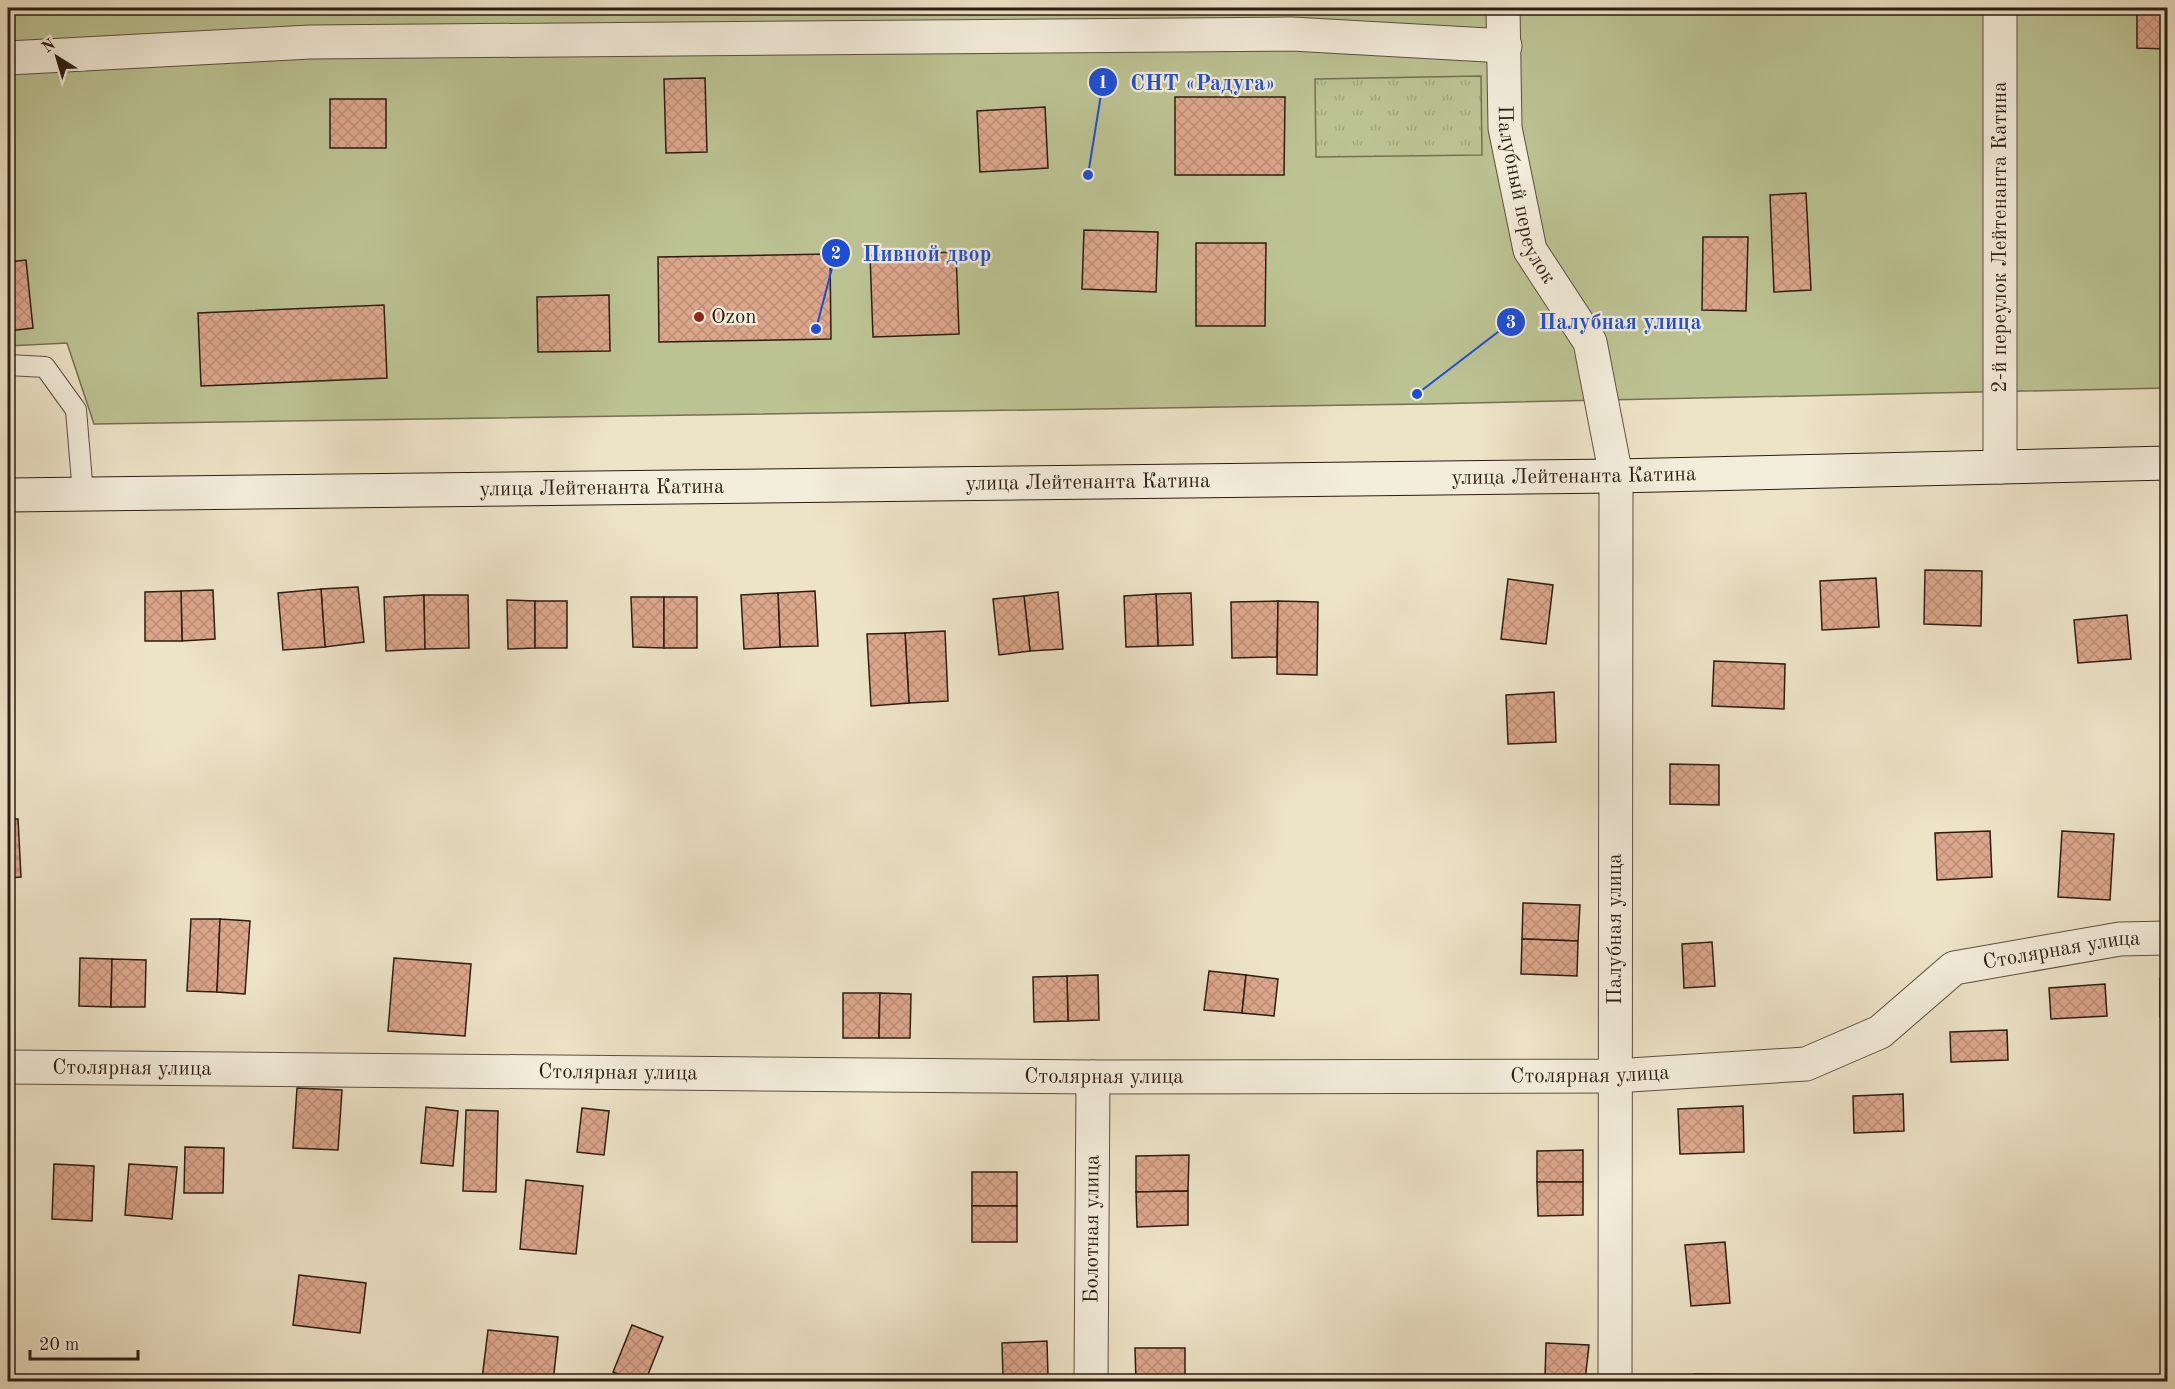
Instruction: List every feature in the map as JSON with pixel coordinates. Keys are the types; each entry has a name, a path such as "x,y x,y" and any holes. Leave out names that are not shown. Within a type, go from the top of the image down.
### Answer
{"street":[{"name":"Палубный переулок","path":"1503,8 1505,128 1530,250 1590,342 1617,476"},
{"name":"2-й переулок Лейтенанта Катина","path":"2000,8 2000,467"},
{"path":"8,58 310,42 1268,34 1505,46"},
{"name":"улица Лейтенанта Катина","path":"8,495 1617,476 2168,463"},
{"name":"Палубная улица","path":"1615,1382 1617,476"},
{"name":"Столярная улица","path":"8,1067 1093,1077 1614,1076 1806,1064 1880,1032 1954,968 2120,939 2168,938"},
{"name":"Болотная улица","path":"1091,1382 1093,1077"}],"lane":[{"path":"8,365 45,367 76,410 83,494"}],"green space":[{"path":"8,8 2167,8 2167,388 1425,404 94,424 67,343 8,346"},
{"path":"1481,76 1482,155 1316,157 1315,79"}],"building":[{"path":"2137,8 2168,8 2168,49 2137,48"},
{"path":"705,78 707,152 666,153 664,79"},
{"path":"1175,97 1285,97 1284,175 1175,175"},
{"path":"330,99 386,99 386,148 330,148"},
{"path":"1045,107 1048,168 980,172 977,111"},
{"path":"1806,193 1811,290 1774,292 1770,195"},
{"path":"1084,230 1158,232 1156,292 1082,289"},
{"path":"1703,237 1748,237 1746,311 1702,310"},
{"path":"1196,243 1266,243 1265,326 1196,326"},
{"path":"956,252 959,334 873,337 870,255"},
{"path":"830,254 831,339 659,342 658,257"},
{"path":"26,260 33,328 8,331 8,262"},
{"path":"609,295 610,351 538,352 537,297"},
{"path":"384,305 387,378 201,386 198,313"},
{"path":"1925,570 1982,571 1981,626 1924,624"},
{"path":"1876,578 1879,627 1822,630 1820,581"},
{"path":"1508,579 1553,585 1546,644 1501,639"},
{"path":"358,587 364,642 325,647 321,589"},
{"path":"321,589 325,647 283,650 278,593"},
{"path":"213,590 215,639 182,641 181,591"},
{"path":"181,591 182,641 145,641 145,592"},
{"path":"815,591 818,646 780,647 778,593"},
{"path":"1058,592 1063,649 1030,651 1024,596"},
{"path":"778,593 780,647 744,649 741,595"},
{"path":"1191,593 1193,645 1158,646 1156,594"},
{"path":"1156,594 1158,646 1126,647 1124,596"},
{"path":"424,595 425,649 386,651 384,597"},
{"path":"424,595 468,595 469,648 425,649"},
{"path":"1024,596 1030,651 999,655 993,599"},
{"path":"631,597 664,597 664,648 633,647"},
{"path":"664,597 697,597 697,648 664,648"},
{"path":"507,600 535,601 535,648 508,649"},
{"path":"535,601 567,601 567,648 535,648"},
{"path":"1278,601 1277,657 1232,658 1231,602"},
{"path":"1278,601 1318,602 1317,675 1277,674"},
{"path":"2127,615 2131,659 2078,663 2074,620"},
{"path":"945,631 948,701 909,703 905,633"},
{"path":"905,633 909,703 871,706 867,634"},
{"path":"1714,661 1785,664 1784,709 1712,706"},
{"path":"1554,692 1556,742 1508,744 1506,695"},
{"path":"1670,764 1719,765 1719,805 1670,804"},
{"path":"8,819 18,819 21,877 8,878"},
{"path":"1990,831 1992,877 1937,880 1935,833"},
{"path":"2062,831 2114,834 2110,900 2058,897"},
{"path":"1523,903 1580,905 1578,941 1522,939"},
{"path":"191,919 220,919 217,992 187,991"},
{"path":"220,919 250,921 245,994 217,992"},
{"path":"1522,939 1578,941 1577,976 1521,974"},
{"path":"1712,942 1715,986 1684,988 1682,944"},
{"path":"80,958 112,959 111,1007 79,1006"},
{"path":"394,958 471,964 465,1036 388,1031"},
{"path":"112,959 146,960 145,1007 111,1007"},
{"path":"1209,971 1246,975 1242,1013 1204,1010"},
{"path":"1098,975 1099,1020 1068,1021 1067,976"},
{"path":"1246,975 1278,979 1274,1016 1242,1013"},
{"path":"1067,976 1068,1021 1034,1022 1033,977"},
{"path":"2160,978 2168,978 2168,1017 2160,1017"},
{"path":"2105,984 2107,1016 2051,1019 2049,988"},
{"path":"843,993 880,993 879,1038 843,1038"},
{"path":"880,993 911,994 910,1038 879,1038"},
{"path":"2007,1030 2008,1060 1951,1062 1950,1032"},
{"path":"297,1088 342,1090 338,1150 293,1148"},
{"path":"1903,1094 1904,1131 1854,1133 1853,1096"},
{"path":"1743,1106 1744,1152 1680,1154 1678,1109"},
{"path":"426,1107 458,1111 453,1166 421,1163"},
{"path":"582,1108 609,1111 604,1155 577,1152"},
{"path":"466,1110 498,1111 496,1192 463,1191"},
{"path":"185,1147 224,1148 223,1193 184,1193"},
{"path":"1583,1150 1583,1182 1537,1182 1537,1151"},
{"path":"1189,1155 1188,1191 1136,1192 1136,1156"},
{"path":"54,1164 94,1166 92,1221 52,1219"},
{"path":"129,1164 177,1167 172,1219 125,1215"},
{"path":"972,1172 1017,1172 1017,1206 972,1206"},
{"path":"526,1180 583,1186 576,1254 520,1249"},
{"path":"1537,1182 1583,1182 1583,1215 1538,1216"},
{"path":"1188,1191 1188,1225 1137,1227 1136,1192"},
{"path":"972,1206 1017,1206 1017,1242 972,1242"},
{"path":"1725,1242 1730,1303 1691,1306 1685,1245"},
{"path":"8,1245 12,1377 8,1377"},
{"path":"299,1275 366,1283 360,1333 293,1325"},
{"path":"632,1325 663,1337 645,1382 637,1382 613,1372"},
{"path":"488,1330 558,1337 553,1382 482,1379"},
{"path":"1047,1341 1048,1376 1003,1378 1002,1343"},
{"path":"1546,1343 1589,1345 1585,1381 1545,1378"},
{"path":"1135,1348 1185,1348 1185,1382 1136,1382"},
{"path":"1694,1374 1760,1375 1760,1382 1694,1382"},
{"path":"1048,1376 1048,1382 1004,1382 1003,1378"}],"place":[{"name":"СНТ «Радуга»","path":"1088,175"},
{"name":"Ozon","path":"699,317"},
{"name":"Пивной двор","path":"816,329"},
{"name":"Палубная улица","path":"1417,394"}]}
